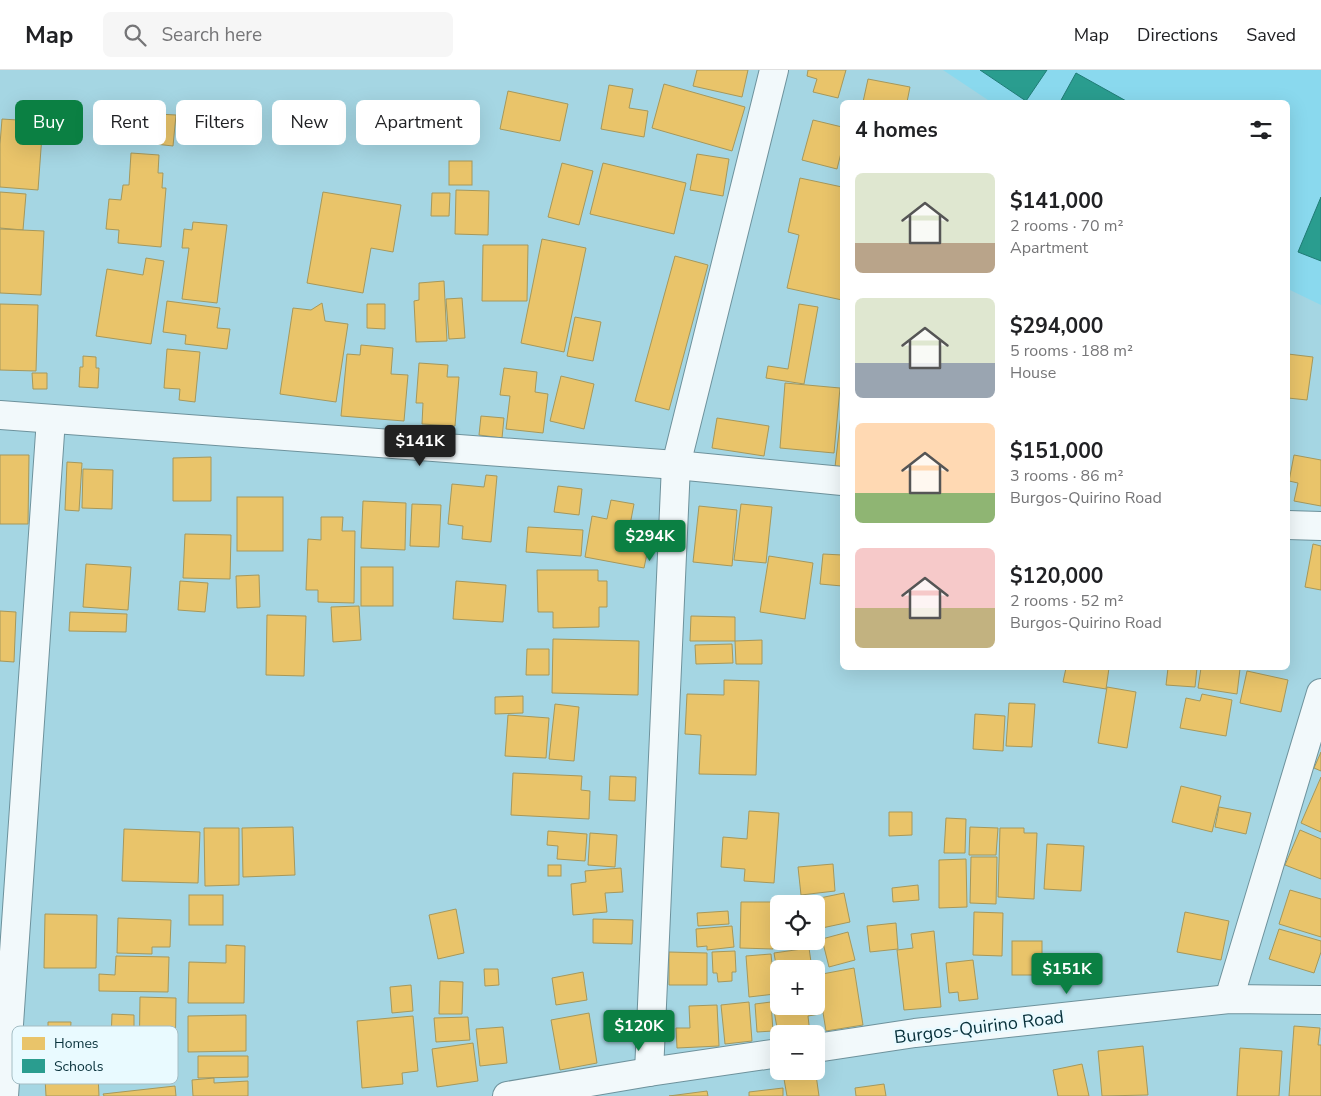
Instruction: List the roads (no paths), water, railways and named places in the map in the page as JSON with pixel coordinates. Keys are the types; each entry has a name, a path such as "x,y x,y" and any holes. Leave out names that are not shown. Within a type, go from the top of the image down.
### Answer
{"street":[{"path":"648,1072 676,465 774,70"},
{"path":"0,415 676,465 840,481"},
{"path":"4,1096 51,419"},
{"path":"1290,525 1321,526"},
{"path":"1229,999 1321,693"},
{"name":"Burgos-Quirino Road","path":"825,1047 915,1034 1229,999 1321,1000"},
{"path":"507,1096 648,1072 770,1054"}]}
